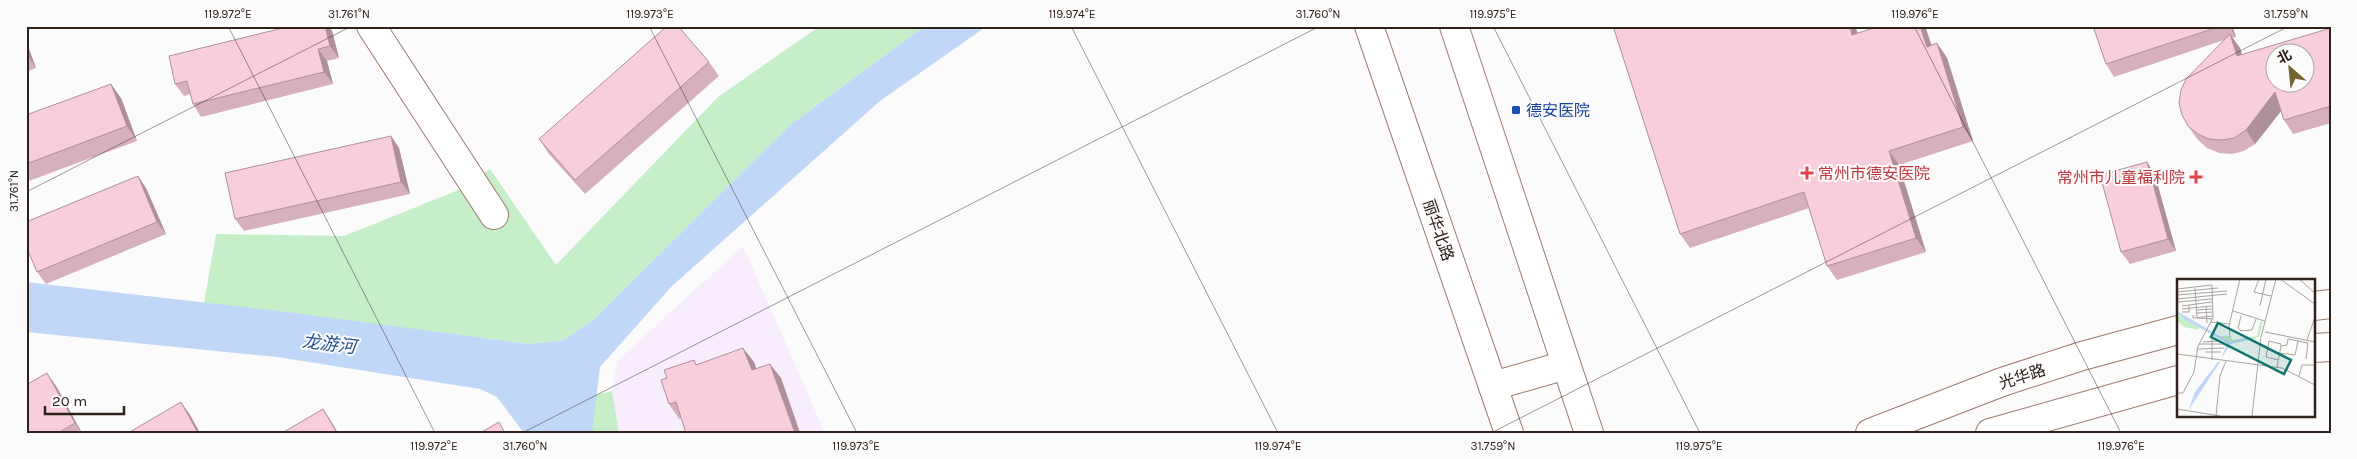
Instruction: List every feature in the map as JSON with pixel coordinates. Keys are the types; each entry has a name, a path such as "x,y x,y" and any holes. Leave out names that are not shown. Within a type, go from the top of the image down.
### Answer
{"main road":[{"path":"370,26 494,215"},
{"name":"丽华北路","path":"1370,26 1509,433"},
{"path":"1454,26 1589,433"},
{"path":"2314,306 2331,304"},
{"name":"光华路","path":"1870,433 2002,382 2082,356 2177,330"},
{"path":"2314,348 2331,346"},
{"path":"1493,386 1566,365"},
{"path":"1990,433 2177,380"}],"shaded area":[{"path":"743,246 825,433 619,433 612,391 617,361"}],"green space":[{"path":"820,26 925,26 790,125 593,320 564,340 529,344 204,303 216,234 344,236 456,191 490,169 556,265 718,97"},
{"path":"612,391 619,433 524,433 512,416"}],"water":[{"name":"龙游河","path":"925,26 987,26 880,101 672,286 600,367 592,433 524,433 497,397 480,389 277,357 26,332 26,282 287,312 529,344 564,340 593,320 790,125"}],"building":[{"path":"291,26 325,26 330,46 318,49 324,72 193,104 187,81 175,84 169,56"},
{"path":"667,26 678,26 709,62 575,180 539,139"},
{"path":"1613,26 1850,26 1852,35 1880,26 1920,26 1927,47 1937,43 1963,127 1889,151 1916,238 1827,266 1804,192 1680,234"},
{"path":"2093,26 2221,26 2106,64"},
{"path":"2331,28 2331,106 2284,120 2275,92 2314,92 2314,42 2284,42"},
{"path":"2230,34 2237,56 2264,48 2264,92 2275,92 2246,130 2234,138 2222,140 2209,139 2198,134 2188,126 2182,115 2179,103 2181,90 2186,79"},
{"path":"111,84 127,126 26,164 26,115"},
{"path":"391,136 401,182 235,219 225,173"},
{"path":"2147,162 2168,239 2121,252 2100,175"},
{"path":"138,176 157,222 37,272 26,246 26,222"},
{"path":"743,348 752,370 770,364 795,433 686,433 676,402 669,404 661,380 667,378 664,370 694,360 696,365"},
{"path":"47,373 75,423 58,433 26,433 26,385"},
{"path":"181,402 198,433 128,433"},
{"path":"323,409 337,433 282,433"},
{"path":"499,422 505,433 480,433"}],"place":[{"name":"德安医院","path":"1516,110"},
{"name":"常州市德安医院","path":"1807,173"},
{"name":"常州市儿童福利院","path":"2196,177"}]}
